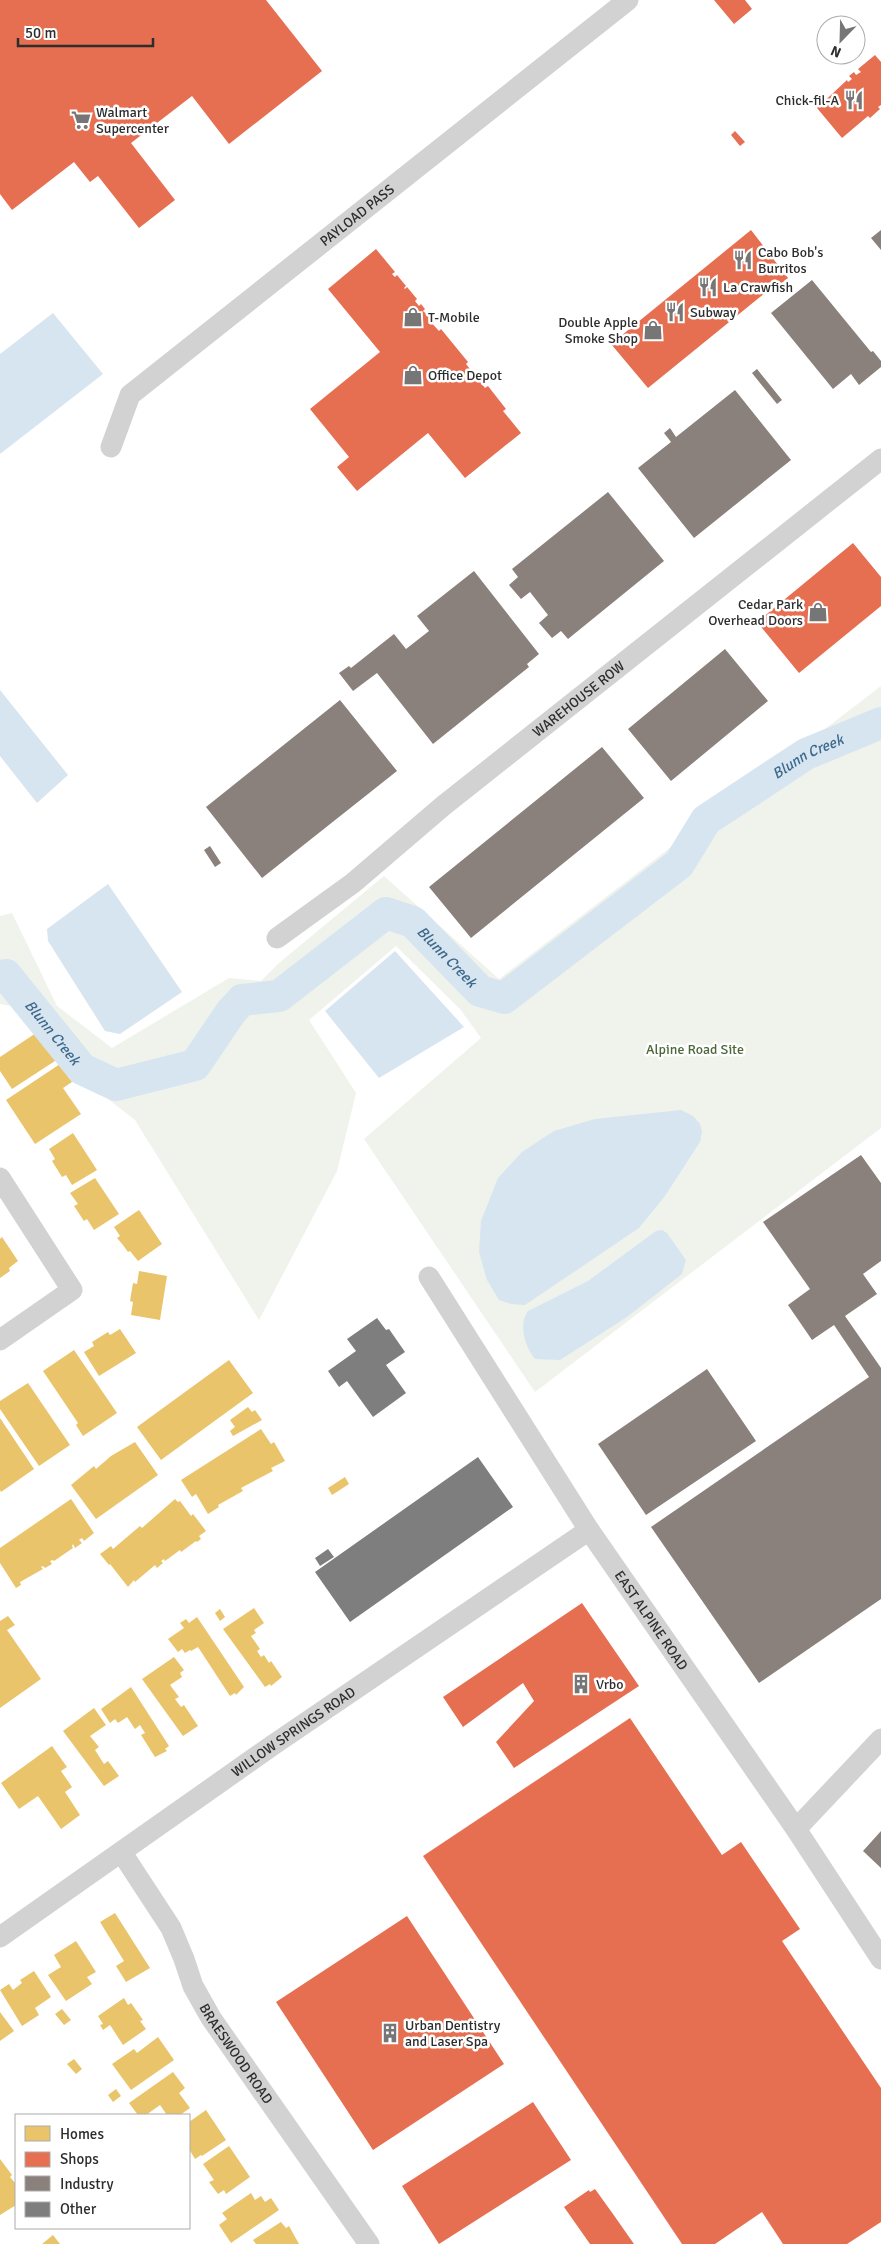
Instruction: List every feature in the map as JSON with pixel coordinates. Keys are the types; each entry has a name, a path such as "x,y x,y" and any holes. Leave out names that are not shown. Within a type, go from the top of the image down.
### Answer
{"street":[{"name":"PAYLOAD PASS","path":"110,447 130,395 628,0"},
{"name":"WAREHOUSE ROW","path":"278,938 352,882 443,806 881,459"},
{"path":"0,1178 72,1290 0,1340"},
{"name":"EAST ALPINE ROAD","path":"429,1277 589,1530 796,1828 881,1959"},
{"name":"WILLOW SPRINGS ROAD","path":"0,1937 122,1853 273,1744 589,1530"},
{"path":"796,1828 881,1738"},
{"name":"BRAESWOOD ROAD","path":"122,1853 170,1928 184,1959 193,1986 211,2018 369,2244"}],"green space":[{"name":"Alpine Road Site","path":"881,686 881,1128 535,1392 364,1139 481,1038 460,1009 396,946 309,1020 356,1093 337,1171 259,1320 135,1120 72,1071 23,1008 0,1004 0,916 12,913 57,1006 112,1048 229,978 261,981 279,963 384,876 499,979"}],"shaded area":[{"path":"53,313 103,374 0,454 0,354"},
{"path":"0,690 68,775 37,803 0,756"},
{"path":"108,884 182,992 120,1034 105,1031 48,941 47,929"},
{"path":"395,951 464,1027 379,1078 325,1011"},
{"path":"681,1110 693,1116 700,1124 702,1131 700,1142 665,1196 639,1228 525,1305 511,1304 499,1300 487,1280 479,1252 481,1221 498,1178 522,1152 554,1131 595,1119"},
{"path":"662,1230 667,1233 686,1260 682,1274 627,1317 560,1360 535,1359 528,1348 523,1329 523,1322 528,1311 588,1281 656,1231"}],"building: Homes":[{"path":"39,1031 58,1059 12,1089 0,1071 0,1057"},
{"path":"60,1064 72,1082 63,1088 81,1114 35,1144 6,1100"},
{"path":"73,1133 97,1170 72,1185 66,1175 62,1177 52,1161 55,1159 49,1149"},
{"path":"95,1178 119,1214 94,1230 87,1219 84,1221 74,1206 78,1204 70,1193"},
{"path":"139,1210 162,1244 138,1261 117,1238 120,1236 114,1227"},
{"path":"2,1237 18,1261 9,1268 10,1271 0,1278 0,1239"},
{"path":"139,1271 167,1276 160,1320 131,1315 133,1302 130,1301 133,1283 137,1284"},
{"path":"120,1329 136,1353 99,1376 84,1352 94,1346 92,1342 108,1332 110,1335"},
{"path":"74,1350 117,1413 83,1436 76,1425 78,1423 43,1371"},
{"path":"229,1360 253,1393 161,1460 137,1427"},
{"path":"28,1383 70,1445 39,1466 0,1409 0,1401"},
{"path":"248,1407 252,1412 255,1410 262,1420 233,1436 230,1431 235,1427 230,1420"},
{"path":"0,1418 34,1469 1,1492 0,1490"},
{"path":"261,1429 271,1444 274,1442 285,1461 271,1468 273,1471 241,1488 243,1491 218,1505 219,1507 208,1514 196,1494 192,1497 181,1480"},
{"path":"135,1442 158,1475 96,1519 71,1485 94,1466 96,1469 111,1456"},
{"path":"345,1477 349,1484 332,1495 328,1488"},
{"path":"71,1499 94,1533 84,1541 82,1538 79,1540 82,1543 75,1548 73,1544 73,1548 54,1561 50,1561 52,1564 45,1568 41,1567 43,1569 20,1582 21,1585 16,1588 0,1563 0,1548"},
{"path":"175,1499 178,1502 180,1501 191,1516 193,1514 206,1531 199,1536 201,1539 197,1542 181,1552 180,1550 165,1561 164,1559 161,1561 163,1563 157,1568 155,1565 135,1582 134,1580 128,1587 100,1554 111,1546 113,1549 140,1526 142,1528"},
{"path":"254,1608 264,1623 254,1630 256,1633 251,1636 260,1649 257,1651 261,1657 264,1655 269,1663 271,1661 282,1677 271,1686 270,1684 265,1687 223,1629"},
{"path":"220,1609 225,1617 220,1621 215,1613"},
{"path":"8,1616 15,1625 7,1630 41,1679 0,1708 0,1621"},
{"path":"197,1617 244,1687 236,1695 235,1693 230,1696 198,1647 185,1653 182,1649 178,1652 168,1639 184,1628 180,1623 186,1619 189,1623"},
{"path":"174,1657 184,1670 180,1673 182,1677 170,1685 179,1697 175,1699 181,1707 184,1705 198,1726 183,1736 142,1679"},
{"path":"131,1687 169,1746 165,1749 167,1751 155,1757 141,1735 145,1733 140,1725 135,1729 127,1717 118,1723 115,1719 110,1723 101,1709"},
{"path":"94,1708 106,1725 90,1736 99,1747 95,1750 104,1764 108,1761 119,1776 104,1786 63,1731"},
{"path":"52,1746 67,1767 61,1771 72,1787 65,1792 80,1815 61,1829 38,1796 19,1809 1,1783"},
{"path":"115,1913 150,1968 126,1982 116,1966 124,1961 100,1922"},
{"path":"76,1941 96,1972 87,1977 92,1984 66,2001 48,1975 61,1967 54,1955"},
{"path":"34,1971 51,1997 35,2008 39,2015 22,2026 0,1990 9,1984 13,1990 22,1983 20,1980"},
{"path":"124,1998 128,2005 131,2003 143,2020 140,2021 146,2029 123,2045 110,2025 103,2030 100,2025 103,2024 98,2016"},
{"path":"62,2009 71,2020 64,2025 55,2014"},
{"path":"0,2012 14,2031 0,2041"},
{"path":"158,2037 174,2060 131,2090 112,2064 134,2049 137,2053"},
{"path":"74,2059 82,2069 76,2074 67,2064"},
{"path":"173,2072 185,2088 179,2093 190,2108 181,2114 166,2114 160,2105 147,2114 137,2114 129,2103"},
{"path":"116,2089 121,2096 113,2102 108,2095"},
{"path":"206,2110 226,2140 195,2159 190,2151 190,2121"},
{"path":"229,2146 250,2177 226,2194 224,2190 218,2194 209,2182 214,2180 203,2164"},
{"path":"0,2159 12,2175 10,2177 15,2183 15,2206 0,2215"},
{"path":"251,2193 255,2200 261,2196 265,2202 271,2198 279,2210 231,2243 219,2225 227,2219 222,2213"},
{"path":"281,2222 286,2228 289,2226 299,2244 256,2244 253,2240"},
{"path":"53,2235 60,2244 42,2244"}],"building: Shops":[{"name":"Walmart Supercenter","path":"0,0 266,0 322,71 229,144 192,96 131,143 175,200 139,228 98,176 90,182 74,162 12,210 0,194"},
{"path":"714,0 745,0 752,9 734,24"},
{"name":"Chick-fil-A","path":"875,55 881,62 881,105 878,107 880,109 870,118 868,116 842,138 817,108 847,80 848,82 852,79 849,76 854,72 856,75 861,72 858,69 866,65 866,62"},
{"path":"735,131 745,142 740,146 731,135"},
{"path":"751,230 788,278 768,294 766,292 648,388 611,344"},
{"name":"Office Depot","path":"376,249 395,272 392,274 395,277 397,275 406,286 404,288 407,287 417,299 415,301 419,306 421,304 425,309 423,311 431,318 429,320 439,331 441,329 468,362 466,364 485,388 488,386 506,409 503,411 521,433 465,478 428,433 357,491 337,467 349,457 310,409 380,352 328,289"},
{"path":"853,543 881,577 881,606 799,673 757,622"},
{"name":"Vrbo","path":"582,1603 639,1686 514,1768 496,1742 534,1701 523,1683 463,1727 443,1697"},
{"path":"630,1718 722,1855 741,1842 800,1929 782,1941 881,2088 881,2222 847,2244 783,2244 762,2212 715,2244 682,2244 423,1856"},
{"name":"Urban Dentistry and Laser Spa","path":"407,1916 504,2064 373,2150 276,2002"},
{"path":"533,2102 571,2160 439,2244 402,2186"},
{"path":"595,2189 634,2244 590,2244 564,2207 589,2190 590,2192"}],"building: Industry":[{"path":"881,230 881,250 871,238"},
{"path":"812,280 871,352 873,351 881,361 881,367 859,385 851,374 833,389 771,313"},
{"path":"757,369 782,400 777,404 752,373"},
{"path":"735,390 791,460 694,538 638,468 671,442 664,433 670,428 676,437"},
{"path":"608,492 664,561 568,639 561,631 552,638 539,623 548,615 530,592 521,599 509,585 518,577 512,569"},
{"path":"474,571 539,654 527,664 529,667 433,744 377,673 353,691 339,673 349,666 351,668 394,634 406,649 429,631 417,616"},
{"path":"725,649 768,701 671,781 628,729"},
{"path":"340,700 397,771 262,878 206,807"},
{"path":"602,747 644,798 471,938 429,887"},
{"path":"210,846 221,863 215,867 204,850"},
{"path":"861,1155 881,1183 881,1261 863,1274 877,1294 845,1316 881,1368 881,1599 759,1683 651,1527 869,1377 834,1325 812,1340 788,1305 810,1289 763,1222"},
{"path":"707,1369 756,1441 646,1515 598,1444"},
{"path":"881,1831 881,1868 863,1851"}],"building: Other":[{"path":"377,1318 386,1330 389,1329 405,1352 386,1365 406,1393 373,1417 347,1381 339,1387 328,1371 356,1351 347,1339"},
{"path":"478,1457 513,1507 350,1622 315,1572"},
{"path":"328,1549 334,1557 320,1566 315,1558"}],"waterway":[{"name":"Blunn Creek","path":"0,976 6,975 82,1069 116,1085 195,1065 231,1012 242,1000 279,996 386,913 413,922 480,991 504,998 679,864 706,820 806,754 881,723"}],"place":[{"name":"Chick-fil-A","path":"854,100"},
{"name":"Walmart Supercenter","path":"81,120"},
{"name":"Cabo Bob's Burritos","path":"743,260"},
{"name":"La Crawfish","path":"708,287"},
{"name":"Subway","path":"675,312"},
{"name":"T-Mobile","path":"413,317"},
{"name":"Double Apple Smoke Shop","path":"653,330"},
{"name":"Office Depot","path":"413,375"},
{"name":"Cedar Park Overhead Doors","path":"818,612"},
{"name":"Vrbo","path":"581,1684"},
{"name":"Urban Dentistry and Laser Spa","path":"390,2033"}]}
